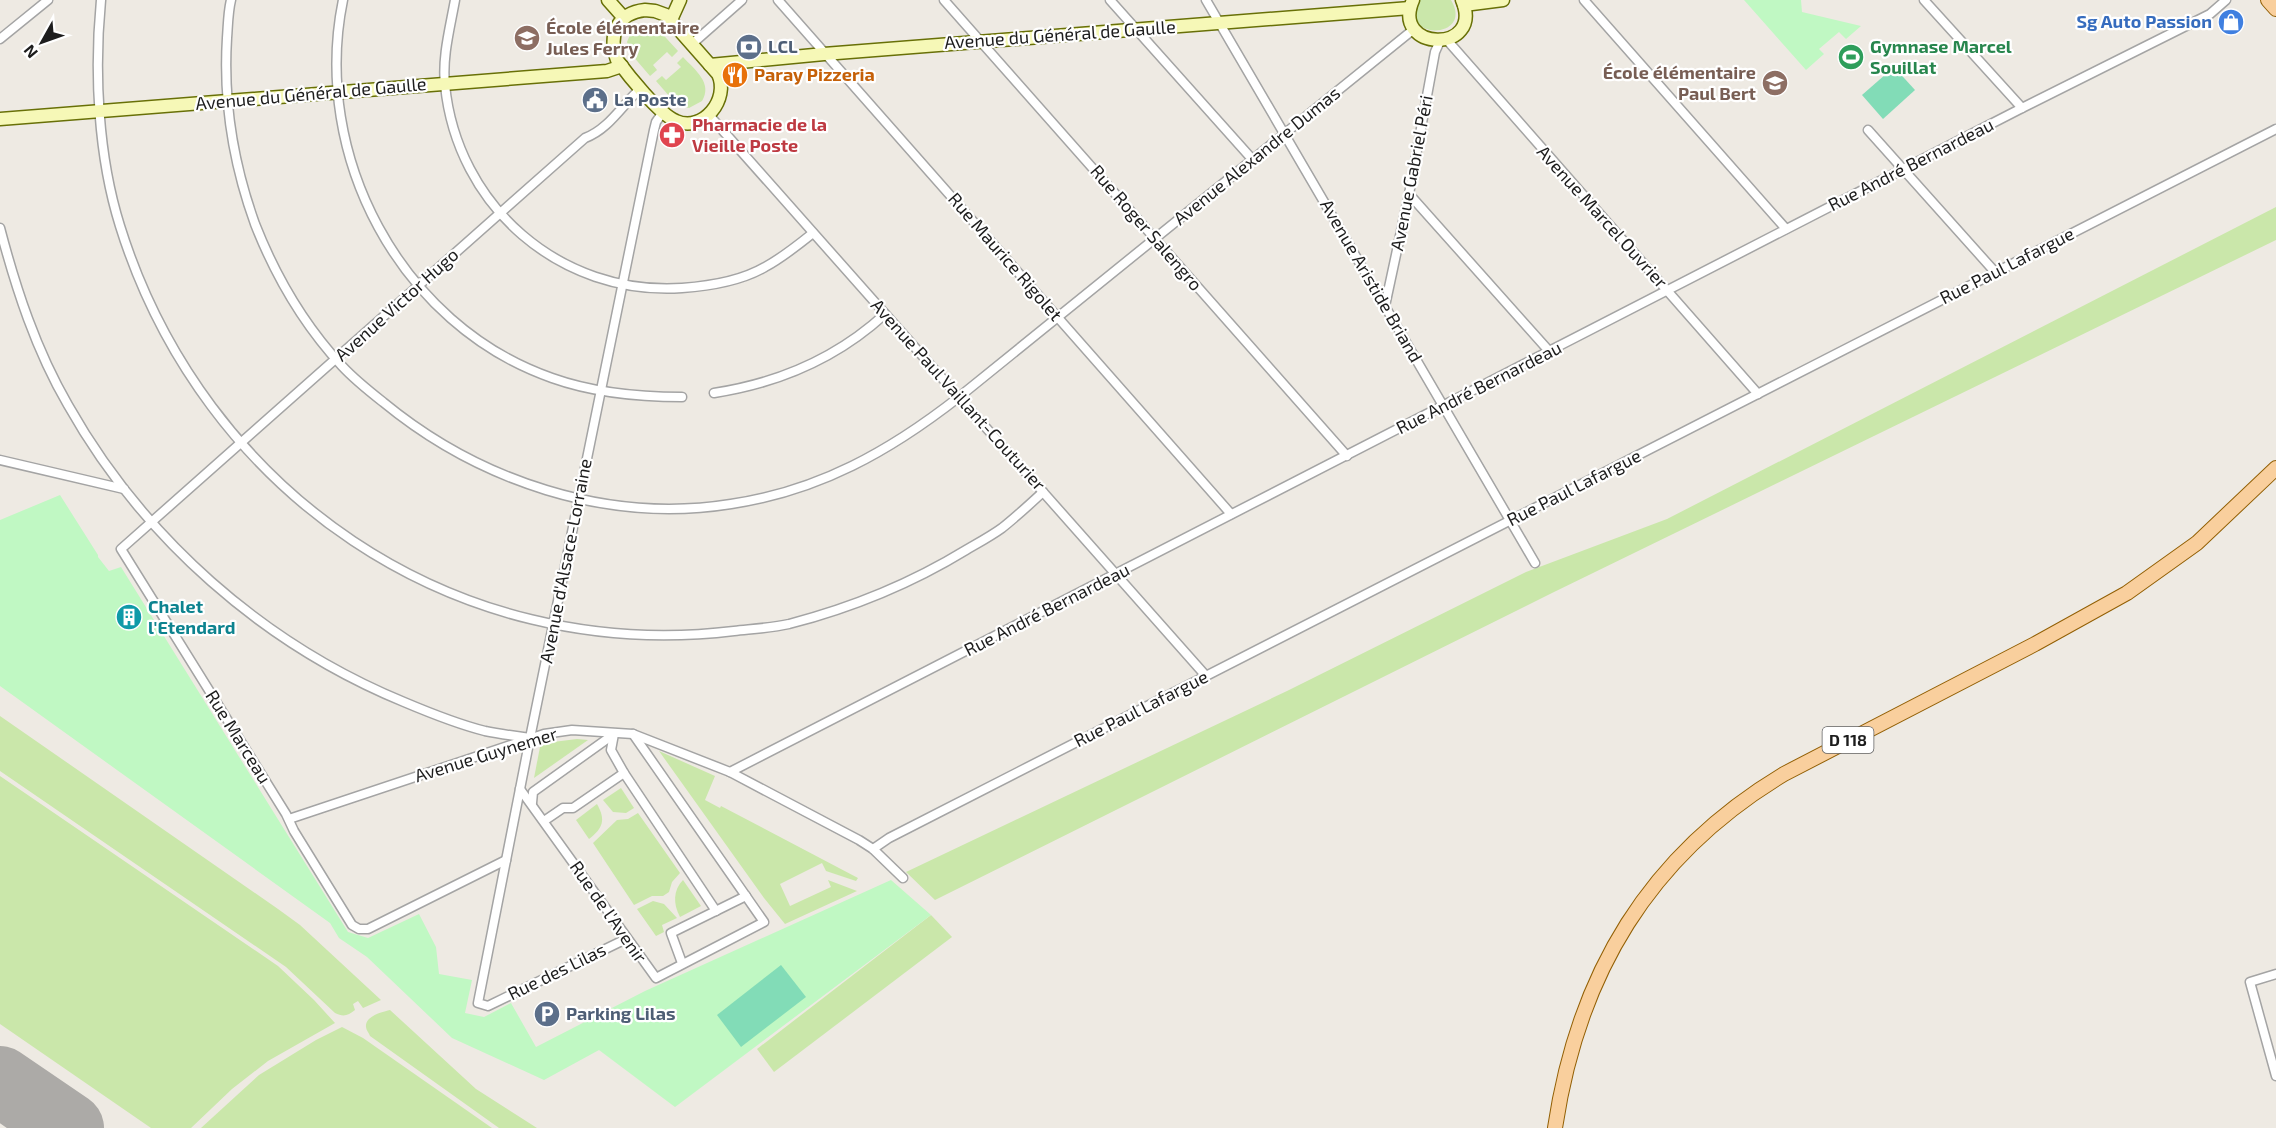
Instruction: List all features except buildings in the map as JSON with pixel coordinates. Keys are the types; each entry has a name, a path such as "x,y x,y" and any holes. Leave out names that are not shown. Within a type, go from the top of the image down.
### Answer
{"main road":[{"path":"2268,0 2276,9"},
{"name":"D 118","path":"1555,1128 1561,1088 1569,1057 1580,1018 1596,980 1617,940 1651,891 1676,859 1710,827 1757,790 1784,774 2127,593 2196,543 2276,468"}],"street":[{"path":"0,39 48,0"},
{"path":"101,0 97,40 100,111 113,201 139,281 161,328 201,395 240,444 277,482 327,524 393,566 465,598 554,624 633,635 705,634 786,625 857,603 931,572 1002,528 1043,492"},
{"name":"Avenue Alexandre Dumas","path":"231,0 225,66 226,101 242,189 264,247 289,294 336,359 365,388 407,422 450,450 496,473 579,498 609,504 659,509 731,505 788,491 844,472 896,442 959,397 1414,29"},
{"path":"344,0 336,58 341,126 361,192 383,237 419,285 456,323 495,351 551,378 601,391 641,397 682,397"},
{"path":"455,0 445,52 444,84 451,124 471,174 500,214 532,244 571,268 622,284 665,289 696,287 732,280 764,268 813,233"},
{"path":"608,0 624,18"},
{"path":"671,20 680,0"},
{"path":"692,44 741,0"},
{"name":"Rue Maurice Rigolet","path":"778,0 1231,514"},
{"name":"Rue Roger Salengro","path":"944,0 1347,456"},
{"path":"1110,0 1252,159"},
{"name":"Avenue Aristide Briand","path":"1206,0 1535,563"},
{"path":"1412,2 1410,20 1414,29 1425,39 1443,40 1454,36 1464,22 1463,2 1503,0"},
{"path":"1584,0 1786,229"},
{"path":"1924,0 2022,108"},
{"name":"Rue André Bernardeau","path":"730,772 2022,108 2210,14 2226,0"},
{"name":"Avenue du Général de Gaulle","path":"710,65 1219,23 1412,2"},
{"path":"634,11 661,12 671,20 720,78 721,90 710,115 702,120 684,124 674,121 663,112 622,66 614,50 613,38 618,24 634,11"},
{"name":"Avenue Gabriel Péri","path":"1385,306 1409,194 1435,52 1443,40"},
{"name":"Avenue Marcel Ouvrier","path":"1443,40 1758,394"},
{"name":"Avenue du Général de Gaulle","path":"0,119 607,71 622,66"},
{"name":"Avenue Victor Hugo","path":"122,549 585,138 596,134 641,88"},
{"name":"Avenue d'Alsace-Lorraine","path":"488,1006 478,1003 622,284 654,130 663,112"},
{"name":"Avenue Paul Vaillant-Couturier","path":"710,115 1206,676"},
{"path":"1868,129 1995,272"},
{"name":"Rue Paul Lafargue","path":"873,849 889,838 2276,129"},
{"path":"1409,194 1549,351"},
{"path":"0,228 21,301 41,352 67,404 124,489 151,522 192,565 248,613 306,653 369,688 424,711 484,730 530,738"},
{"path":"714,393 774,381 816,362 856,339 885,314"},
{"path":"0,460 124,489"},
{"name":"Rue Marceau","path":"122,549 352,925 359,929 368,929 506,860"},
{"name":"Avenue Guynemer","path":"289,819 530,738 572,730 633,734 730,772 873,849 903,878"},
{"path":"614,734 612,750 624,773 716,911"},
{"path":"532,803 533,792 614,734"},
{"name":"Rue de l'Avenir","path":"520,789 656,978 764,922 633,734"},
{"path":"544,821 563,808 573,808 624,773"},
{"name":"Rue de l'Avenir","path":"682,963 671,933 746,896"},
{"name":"Rue des Lilas","path":"488,1006 626,939"},
{"path":"2276,974 2250,982 2276,1076"}],"green space":[{"path":"1419,0 1451,0 1456,13 1453,23 1445,28 1425,29 1418,23 1415,13"},
{"path":"1744,0 1801,0 1802,12 1861,26 1846,39 1839,32 1819,49 1824,54 1806,70"},
{"path":"643,24 656,27 678,51 672,57 667,52 653,65 657,70 650,76 632,55 627,42 632,30"},
{"path":"683,57 701,77 705,88 702,101 689,108 677,105 656,81 662,76 666,80 681,67 677,63"},
{"path":"1894,67 1915,90 1883,119 1862,95"},
{"path":"2276,207 2276,240 1552,593 935,900 906,872 1287,691 1526,572 1667,519"},
{"path":"60,495 109,571 121,567 348,932 368,938 419,914 436,947 439,974 472,980 465,1013 484,1017 511,1003 536,1047 645,991 891,880 931,915 675,1107 599,1050 544,1080 452,1038 367,957 339,938 330,923 0,686 0,520"},
{"path":"0,716 300,925 381,1000 363,1008 358,1001 353,1004 355,1010 350,1014 335,1013 286,967 0,771"},
{"path":"588,740 534,778 540,747 545,743"},
{"path":"659,751 715,776 705,800 720,808 721,806 858,878 856,881 826,871 822,863 780,884 790,906 831,887 828,880 857,891 785,924"},
{"path":"0,776 278,966 335,1023 268,1061 232,1089 191,1128 151,1128 0,1024"},
{"path":"621,788 634,808 626,813 613,812 603,800"},
{"path":"597,804 602,815 602,823 589,839 576,820"},
{"path":"638,813 680,873 672,882 669,892 663,896 652,896 634,905 593,843 617,820 628,819"},
{"path":"683,880 701,906 680,917 675,897 677,888"},
{"path":"653,901 664,904 677,918 662,925 664,932 656,936 637,909"},
{"path":"931,915 952,937 774,1072 757,1049"},
{"path":"781,965 806,997 741,1047 717,1015"},
{"path":"390,1010 476,1089 537,1128 499,1128 370,1036 366,1029 368,1020"},
{"path":"342,1027 363,1038 492,1128 201,1128 259,1075"}],"taxiway":[{"path":"0,1089 31,1128"}],"runway":[{"path":"0,1081 69,1128"}],"place":[{"name":"Sg Auto Passion","path":"2231,22"},
{"name":"École élémentaire Jules Ferry","path":"527,38"},
{"name":"LCL","path":"749,47"},
{"name":"Gymnase Marcel Souillat","path":"1851,57"},
{"name":"Paray Pizzeria","path":"735,75"},
{"name":"École élémentaire Paul Bert","path":"1775,83"},
{"name":"La Poste","path":"595,100"},
{"name":"Pharmacie de la Vieille Poste","path":"672,135"},
{"name":"Chalet l'Etendard","path":"129,617"},
{"name":"Parking Lilas","path":"547,1014"}]}
